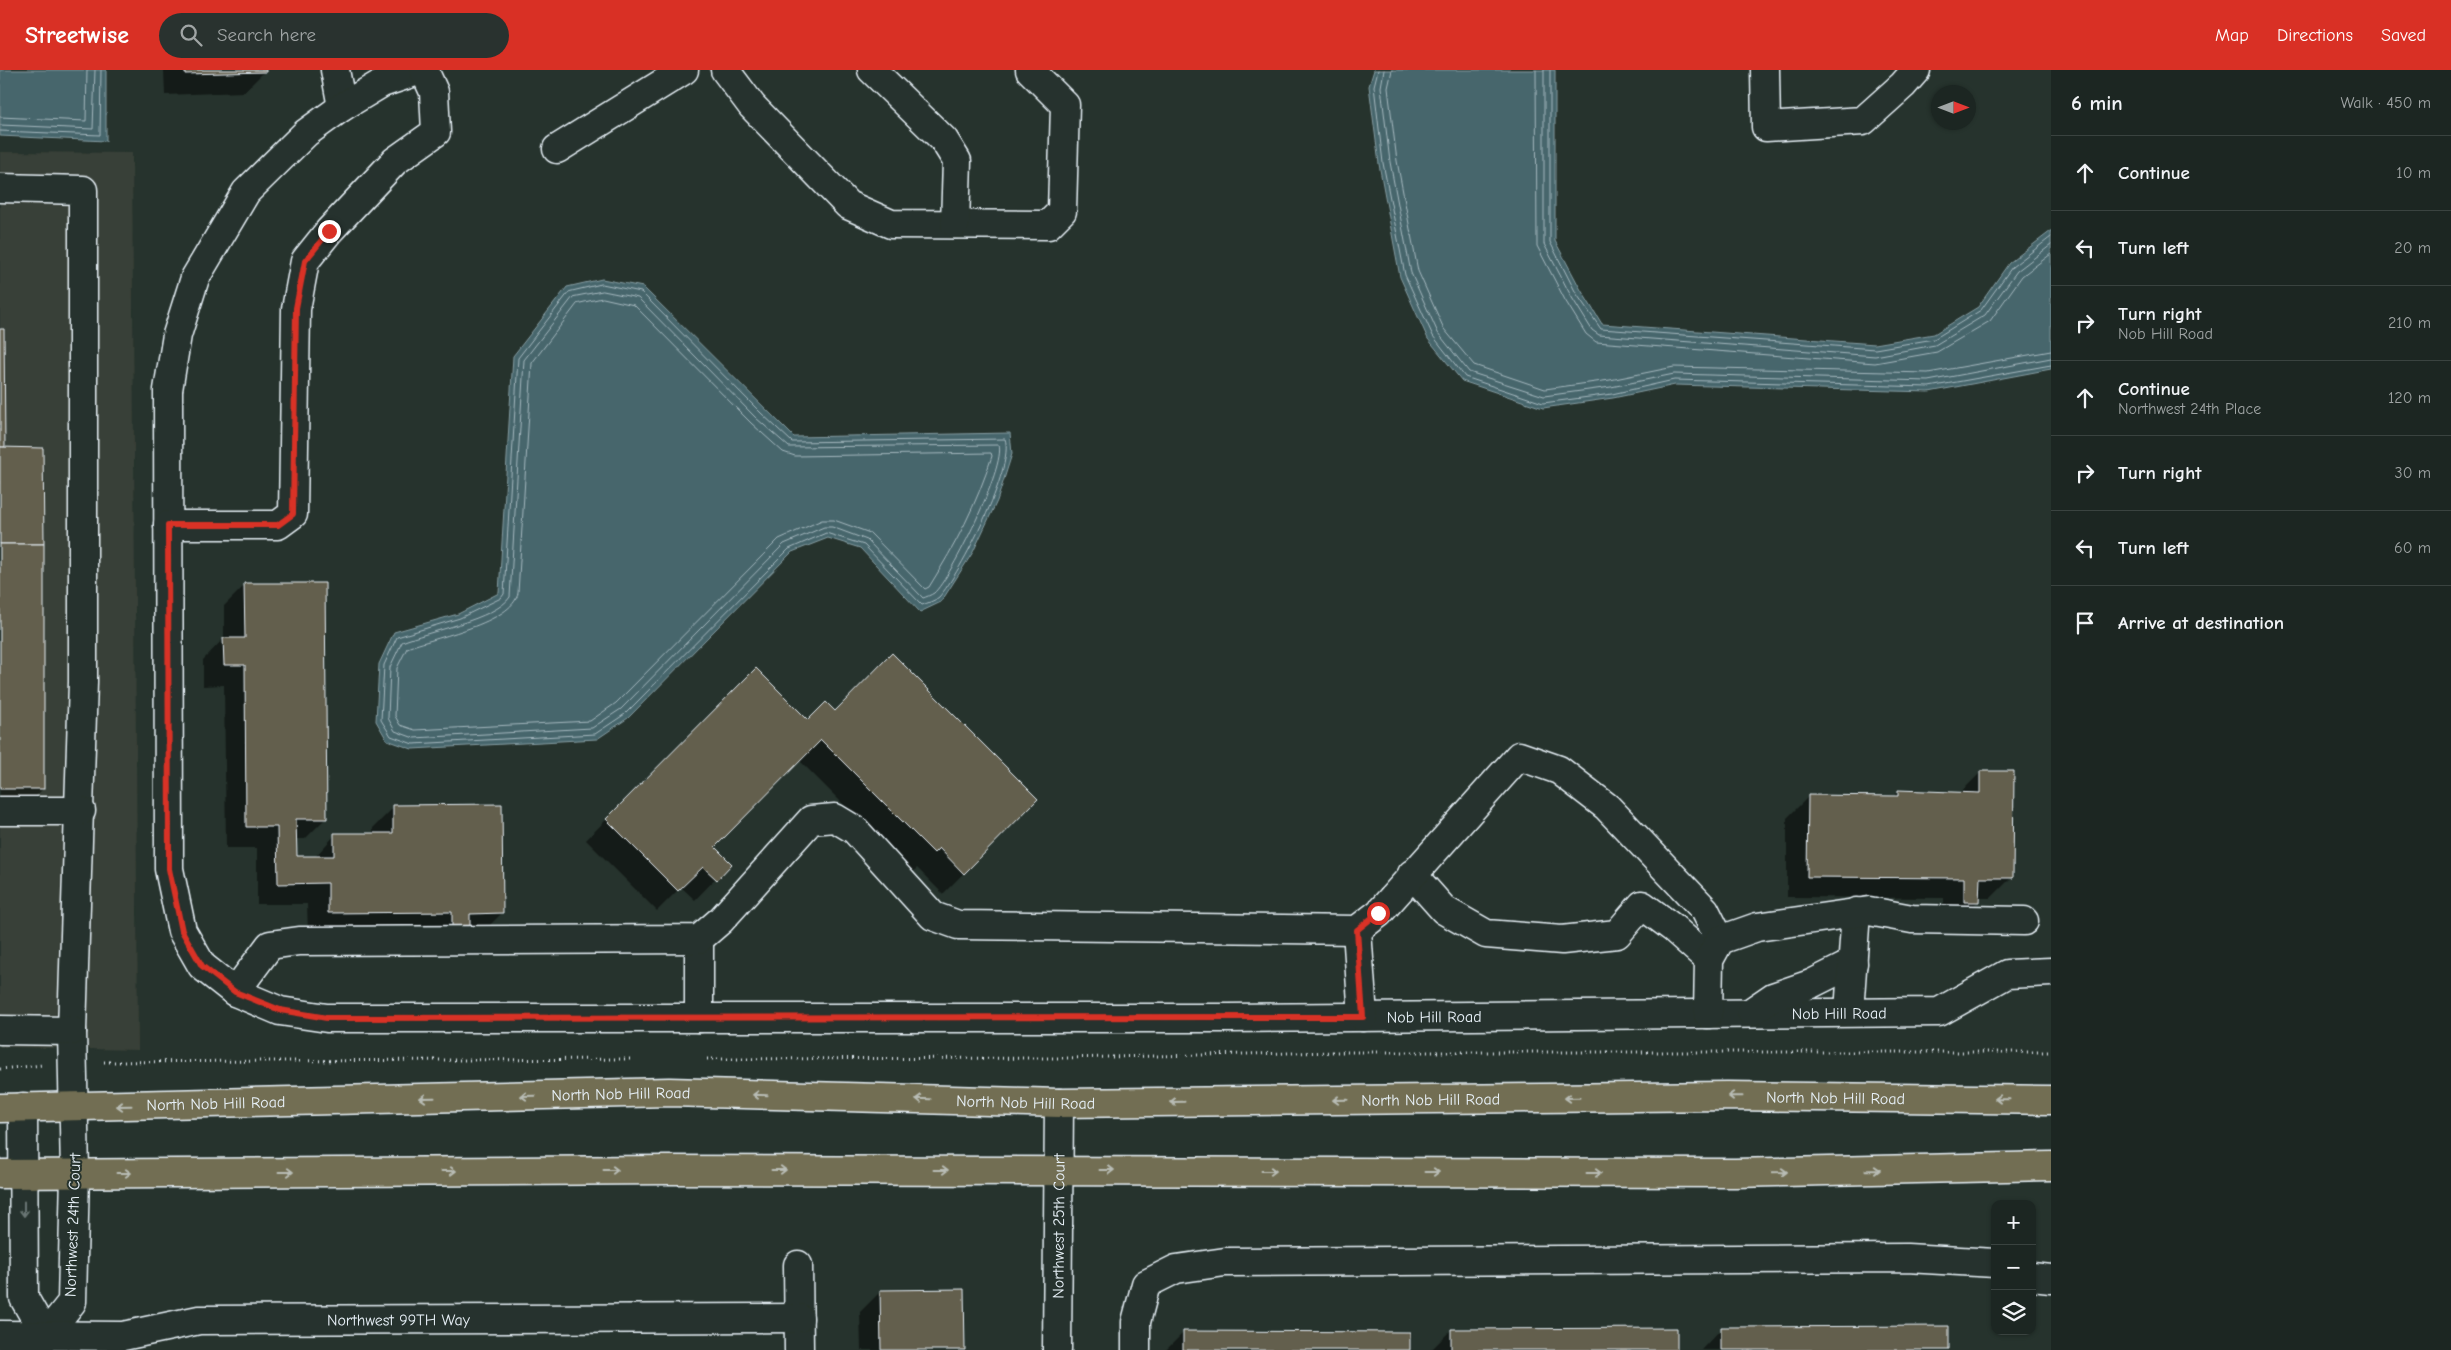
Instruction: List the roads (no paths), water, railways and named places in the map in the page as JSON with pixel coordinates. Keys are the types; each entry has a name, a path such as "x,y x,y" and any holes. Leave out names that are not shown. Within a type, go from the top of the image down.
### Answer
{"main road":[{"name":"North Nob Hill Road","path":"11,1108 669,1092 1059,1103 1727,1096 2051,1100"},
{"path":"12,1174 658,1170 1735,1173 2051,1166"}],"street":[{"path":"335,70 342,107"},
{"path":"168,525 278,525 293,514 296,308 305,261 329,231 395,161 436,132 434,92 422,70"},
{"name":"Nob Hill Road","path":"422,70 382,83 342,107 306,133 246,192 195,278 177,335 168,390 169,869 182,931 202,966 235,992 280,1010 327,1018 1363,1017 1939,1012 2007,974 2051,972"},
{"path":"557,149 684,70"},
{"path":"725,70 752,106 848,204 891,224 1048,225 1062,211 1065,104 1030,70"},
{"path":"872,70 944,140 957,161 955,224"},
{"path":"1765,70 1766,127 1863,121 1916,70"},
{"name":"Northwest 24th Court","path":"0,188 82,190 83,682 81,810 72,1031 75,1173 72,1302 39,1343"},
{"path":"235,992 254,963 270,945 299,941 699,939 721,920 811,820 835,818 855,830 932,916 958,925 1357,930 1378,913 1519,756 1559,770 1607,807 1705,910 1715,950 1708,1014"},
{"path":"0,811 81,810"},
{"path":"1412,874 1444,910 1486,934 1562,940 1617,934 1672,874"},
{"path":"1642,906 1673,928 1715,950"},
{"path":"1715,950 1757,927 1869,910 1912,919 2024,921"},
{"path":"1849,1012 1856,912"},
{"path":"1357,930 1363,1017"},
{"path":"699,939 699,1018"},
{"path":"1750,1013 1773,997 1810,984 1852,963"},
{"path":"0,1030 72,1031"},
{"name":"Northwest 25th Court","path":"1057,1350 1059,1103"},
{"path":"11,1108 12,1174 24,1298 39,1343"},
{"path":"1136,1350 1136,1322 1146,1284 1176,1269 1225,1262 1907,1258 1991,1263"},
{"path":"798,1264 799,1350"},
{"path":"2036,1278 2051,1280"},
{"name":"Northwest 99TH Way","path":"0,1335 39,1343 123,1336 200,1320 799,1318"}],"water":[{"path":"0,70 106,70 106,141 0,136"},
{"path":"1374,70 1555,70 1555,241 1581,290 1602,324 1875,344 1934,334 1978,307 2009,263 2051,231 2051,369 1929,392 1675,385 1613,398 1543,408 1462,381 1428,339 1400,277 1379,164 1369,86"},
{"path":"602,279 643,287 794,437 1010,433 1012,454 997,501 973,552 941,602 920,612 860,548 828,538 792,552 628,718 597,739 412,749 387,740 376,721 379,664 394,632 458,614 499,593 513,356 567,287"}]}
